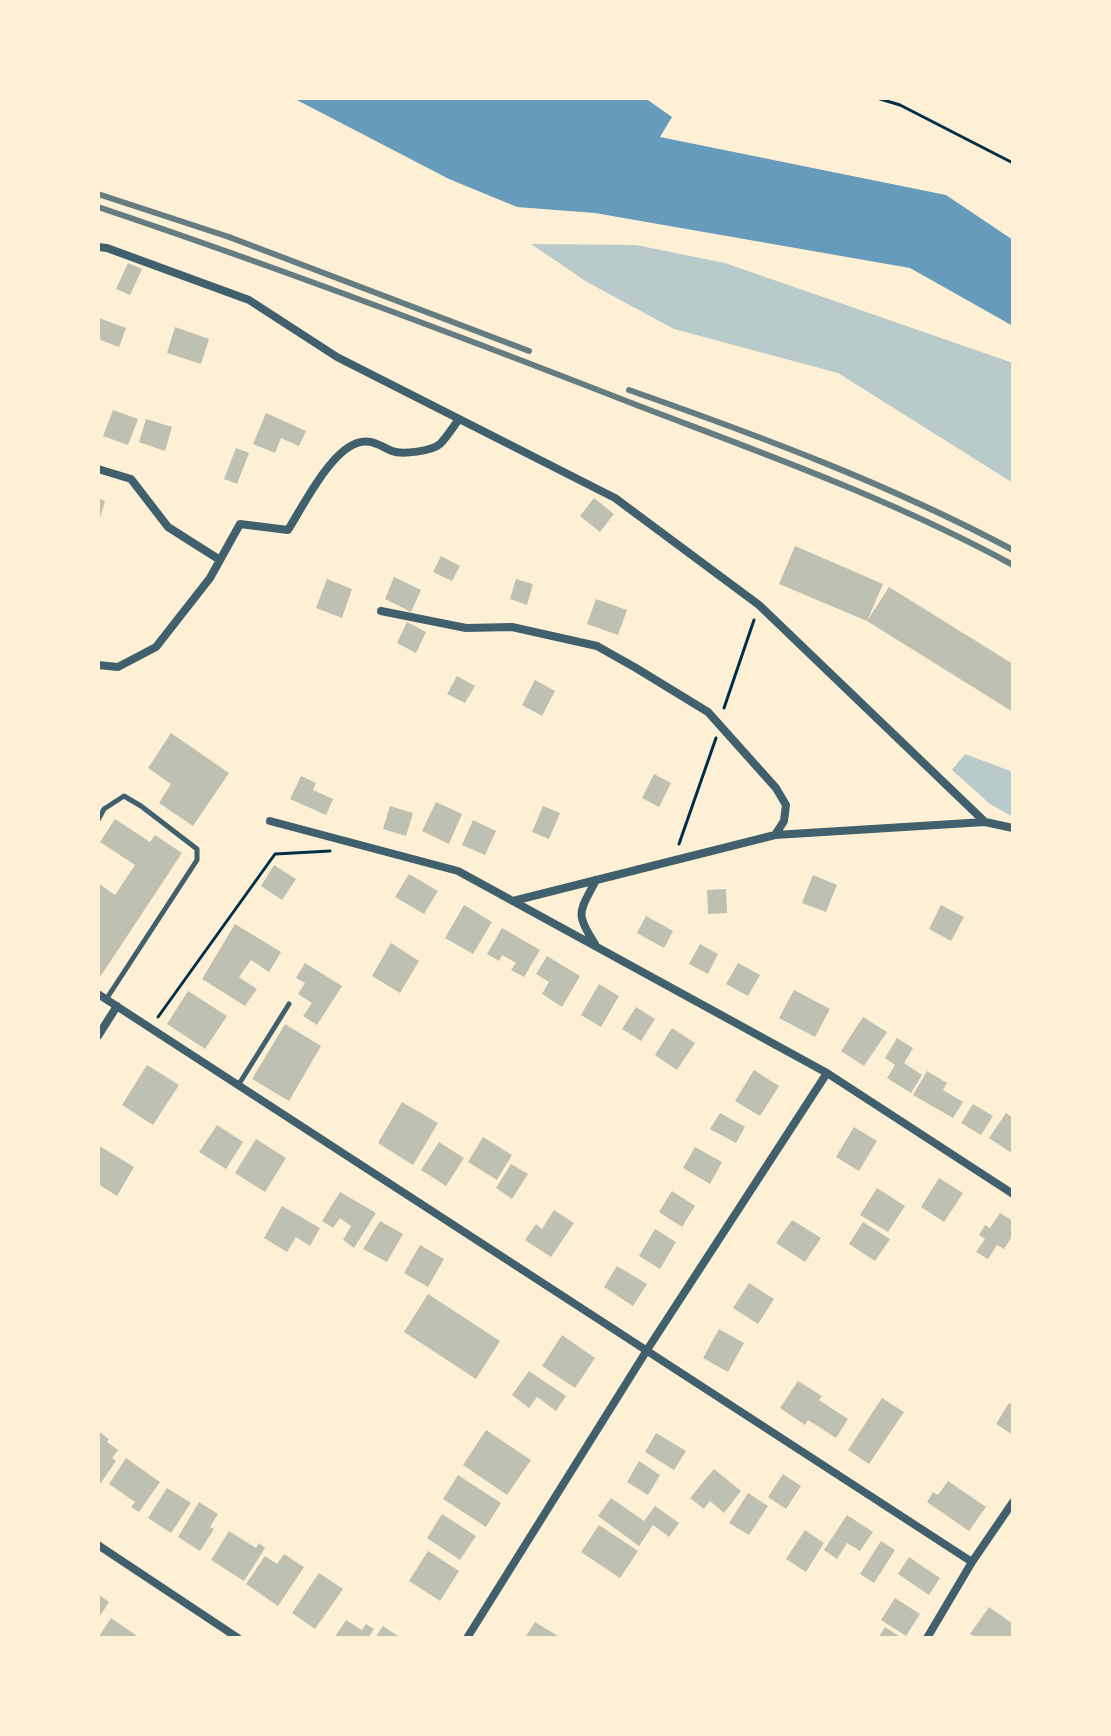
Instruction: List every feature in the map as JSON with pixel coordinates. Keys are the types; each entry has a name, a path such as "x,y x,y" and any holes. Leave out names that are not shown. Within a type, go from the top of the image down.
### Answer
{"street":[{"path":"98,247 249,300 337,357 615,498 759,605 985,822"},
{"path":"98,665 118,667 156,647 210,578 240,524 288,530 331,462 356,443 373,441 393,452 404,454 426,449 438,446 459,419"},
{"path":"98,469 131,479 168,527 220,560"},
{"path":"381,611 466,628 512,627 597,646 636,668 708,712 776,788 786,805 784,821 775,835"},
{"path":"270,821 458,871 827,1073 1013,1194"},
{"path":"513,901 775,835 985,822 1013,828"},
{"path":"596,880 581,911 583,925 598,948"},
{"path":"102,996 972,1562"},
{"path":"98,1036 117,1006"},
{"path":"467,1638 647,1350 827,1073"},
{"path":"927,1638 972,1562 1013,1502"},
{"path":"98,1545 238,1638"}],"lane":[{"path":"98,820 104,809 124,796 197,849 197,860 102,996"},
{"path":"239,1084 289,1004"}],"path":[{"path":"877,98 900,105 1013,163"},
{"path":"151,1026 275,854 334,851"}],"shaded area":[{"path":"531,244 636,245 725,263 1013,363 1013,483 838,373 674,329 587,282"},
{"path":"965,754 1013,772 1013,817 990,804 952,770"}],"water":[{"path":"293,98 645,98 672,117 660,137 946,195 1013,240 1013,326 910,268 595,213 517,207 449,179"}],"building":[{"path":"128,263 142,269 130,295 116,289"},
{"path":"99,318 126,328 119,347 98,339"},
{"path":"175,327 209,339 201,364 167,353"},
{"path":"113,410 138,419 128,445 103,436"},
{"path":"266,413 306,431 299,446 281,438 275,453 253,444"},
{"path":"146,419 172,427 165,451 139,442"},
{"path":"236,448 249,453 237,484 224,479"},
{"path":"98,498 105,501 99,521 98,521"},
{"path":"594,498 614,514 600,532 580,516"},
{"path":"795,546 883,584 867,621 779,584"},
{"path":"441,556 460,566 452,581 433,572"},
{"path":"394,577 421,590 411,612 385,599"},
{"path":"327,579 352,589 342,618 316,608"},
{"path":"516,579 533,584 527,605 510,599"},
{"path":"889,587 1013,664 1013,712 867,621"},
{"path":"596,599 627,610 618,635 587,624"},
{"path":"407,622 426,632 416,653 397,643"},
{"path":"457,676 475,686 465,703 447,694"},
{"path":"535,680 555,691 542,716 522,705"},
{"path":"171,733 229,773 193,826 159,803 171,784 148,768"},
{"path":"654,774 671,783 659,807 642,798"},
{"path":"301,776 316,783 313,790 333,799 326,815 290,799"},
{"path":"436,802 462,814 449,844 422,831"},
{"path":"390,806 413,813 406,836 383,829"},
{"path":"543,806 560,813 549,839 532,832"},
{"path":"115,819 150,842 155,835 182,853 98,980 98,883 115,895 135,865 100,842"},
{"path":"473,820 496,831 485,855 462,845"},
{"path":"274,865 296,879 282,900 261,886"},
{"path":"409,874 438,891 424,914 395,897"},
{"path":"813,875 837,885 826,912 802,903"},
{"path":"726,889 727,913 708,914 707,890"},
{"path":"464,905 492,922 473,954 445,938"},
{"path":"941,905 964,917 951,941 929,929"},
{"path":"646,916 673,931 664,948 637,933"},
{"path":"235,924 281,952 269,972 251,960 239,977 257,989 245,1006 202,979"},
{"path":"502,928 540,950 524,977 511,970 516,963 502,955 499,961 487,954"},
{"path":"391,943 419,961 400,993 372,976"},
{"path":"700,944 718,954 708,974 689,964"},
{"path":"547,956 580,976 562,1007 542,994 549,982 536,974"},
{"path":"305,963 342,986 317,1025 303,1016 312,1003 298,994 305,983 296,978"},
{"path":"738,963 760,975 748,996 726,984"},
{"path":"599,984 619,996 601,1027 581,1015"},
{"path":"794,990 830,1009 815,1037 779,1018"},
{"path":"188,991 227,1016 205,1049 167,1024"},
{"path":"636,1007 655,1019 641,1041 622,1029"},
{"path":"863,1017 887,1032 864,1066 841,1051"},
{"path":"285,1024 321,1046 289,1101 252,1079"},
{"path":"672,1028 695,1043 677,1070 655,1055"},
{"path":"897,1038 913,1048 904,1063 922,1075 911,1093 887,1078 895,1065 885,1058"},
{"path":"147,1065 179,1085 153,1125 122,1105"},
{"path":"754,1070 779,1086 760,1116 735,1101"},
{"path":"927,1071 947,1083 943,1090 963,1102 953,1118 913,1095"},
{"path":"402,1102 438,1123 413,1165 378,1143"},
{"path":"973,1104 993,1116 981,1135 961,1123"},
{"path":"720,1113 745,1127 736,1143 710,1129"},
{"path":"1006,1113 1013,1118 1013,1154 989,1138"},
{"path":"217,1125 243,1142 226,1169 199,1152"},
{"path":"854,1127 877,1141 859,1171 836,1157"},
{"path":"483,1137 512,1155 497,1180 468,1162"},
{"path":"256,1139 286,1158 265,1192 235,1173"},
{"path":"439,1142 464,1158 446,1186 421,1170"},
{"path":"98,1145 134,1167 117,1196 98,1184"},
{"path":"695,1147 722,1162 710,1184 683,1168"},
{"path":"511,1164 528,1174 512,1199 496,1188"},
{"path":"939,1178 963,1193 944,1222 921,1207"},
{"path":"877,1188 905,1206 888,1232 860,1215"},
{"path":"672,1191 695,1206 682,1227 659,1212"},
{"path":"340,1192 376,1213 354,1248 343,1240 351,1226 340,1218 333,1228 322,1221"},
{"path":"282,1206 320,1228 310,1246 296,1237 287,1252 264,1238"},
{"path":"554,1210 574,1223 551,1257 525,1240 536,1224 542,1229"},
{"path":"1000,1213 1013,1221 1013,1235 1004,1249 997,1245 988,1259 976,1252 985,1239 979,1235 985,1225 990,1228"},
{"path":"792,1220 821,1238 805,1262 776,1243"},
{"path":"380,1221 403,1234 387,1262 363,1249"},
{"path":"863,1222 890,1239 875,1261 849,1244"},
{"path":"655,1229 676,1242 660,1269 639,1256"},
{"path":"420,1245 444,1259 428,1287 404,1273"},
{"path":"617,1266 647,1284 633,1306 604,1287"},
{"path":"749,1283 774,1299 758,1324 733,1308"},
{"path":"428,1294 500,1341 476,1379 404,1332"},
{"path":"719,1329 744,1343 728,1372 703,1358"},
{"path":"562,1335 595,1358 575,1388 542,1366"},
{"path":"529,1371 566,1396 556,1411 537,1397 529,1408 512,1395"},
{"path":"798,1381 822,1396 819,1400 848,1419 836,1438 808,1420 805,1425 780,1408"},
{"path":"882,1398 904,1412 869,1464 848,1450"},
{"path":"1009,1403 1013,1405 1013,1435 996,1424"},
{"path":"486,1430 531,1460 507,1495 463,1465"},
{"path":"98,1431 118,1450 112,1458 116,1461 98,1487"},
{"path":"656,1433 686,1451 674,1470 645,1452"},
{"path":"126,1458 160,1482 139,1512 131,1507 135,1502 109,1484"},
{"path":"639,1461 660,1475 648,1495 627,1482"},
{"path":"714,1469 741,1491 724,1513 710,1501 704,1509 690,1498"},
{"path":"783,1474 801,1486 786,1509 768,1497"},
{"path":"458,1475 501,1503 486,1527 443,1499"},
{"path":"948,1481 986,1507 969,1531 927,1502 933,1492 938,1495"},
{"path":"167,1488 191,1503 171,1533 148,1518"},
{"path":"748,1493 768,1506 749,1535 729,1523"},
{"path":"611,1498 644,1521 655,1506 679,1523 669,1537 653,1525 639,1546 598,1516"},
{"path":"199,1502 218,1514 210,1527 214,1529 200,1551 178,1537"},
{"path":"442,1514 476,1536 460,1560 427,1538"},
{"path":"847,1515 873,1532 860,1551 847,1543 837,1559 824,1550"},
{"path":"599,1525 638,1551 620,1578 581,1552"},
{"path":"805,1530 824,1543 806,1572 786,1559"},
{"path":"229,1531 256,1548 259,1543 265,1548 244,1581 211,1560"},
{"path":"881,1541 895,1550 874,1583 860,1574"},
{"path":"428,1551 459,1571 440,1601 409,1581"},
{"path":"284,1554 304,1567 278,1606 246,1584 265,1556 277,1564"},
{"path":"909,1557 940,1578 929,1595 898,1574"},
{"path":"319,1573 343,1589 315,1629 292,1613"},
{"path":"98,1594 109,1602 98,1619"},
{"path":"895,1598 920,1614 906,1636 881,1620"},
{"path":"989,1607 1013,1624 1011,1638 976,1638 970,1634"},
{"path":"111,1618 140,1638 98,1638"},
{"path":"346,1620 362,1630 366,1624 374,1629 368,1638 334,1638"},
{"path":"535,1622 561,1638 525,1638"},
{"path":"383,1626 401,1638 375,1638"},
{"path":"885,1627 902,1638 878,1638"}],"railway":[{"path":"98,194 229,237 529,351"},
{"path":"98,207 370,303 781,460 922,519 1013,565"},
{"path":"629,390 824,463 920,504 1013,550"}]}
